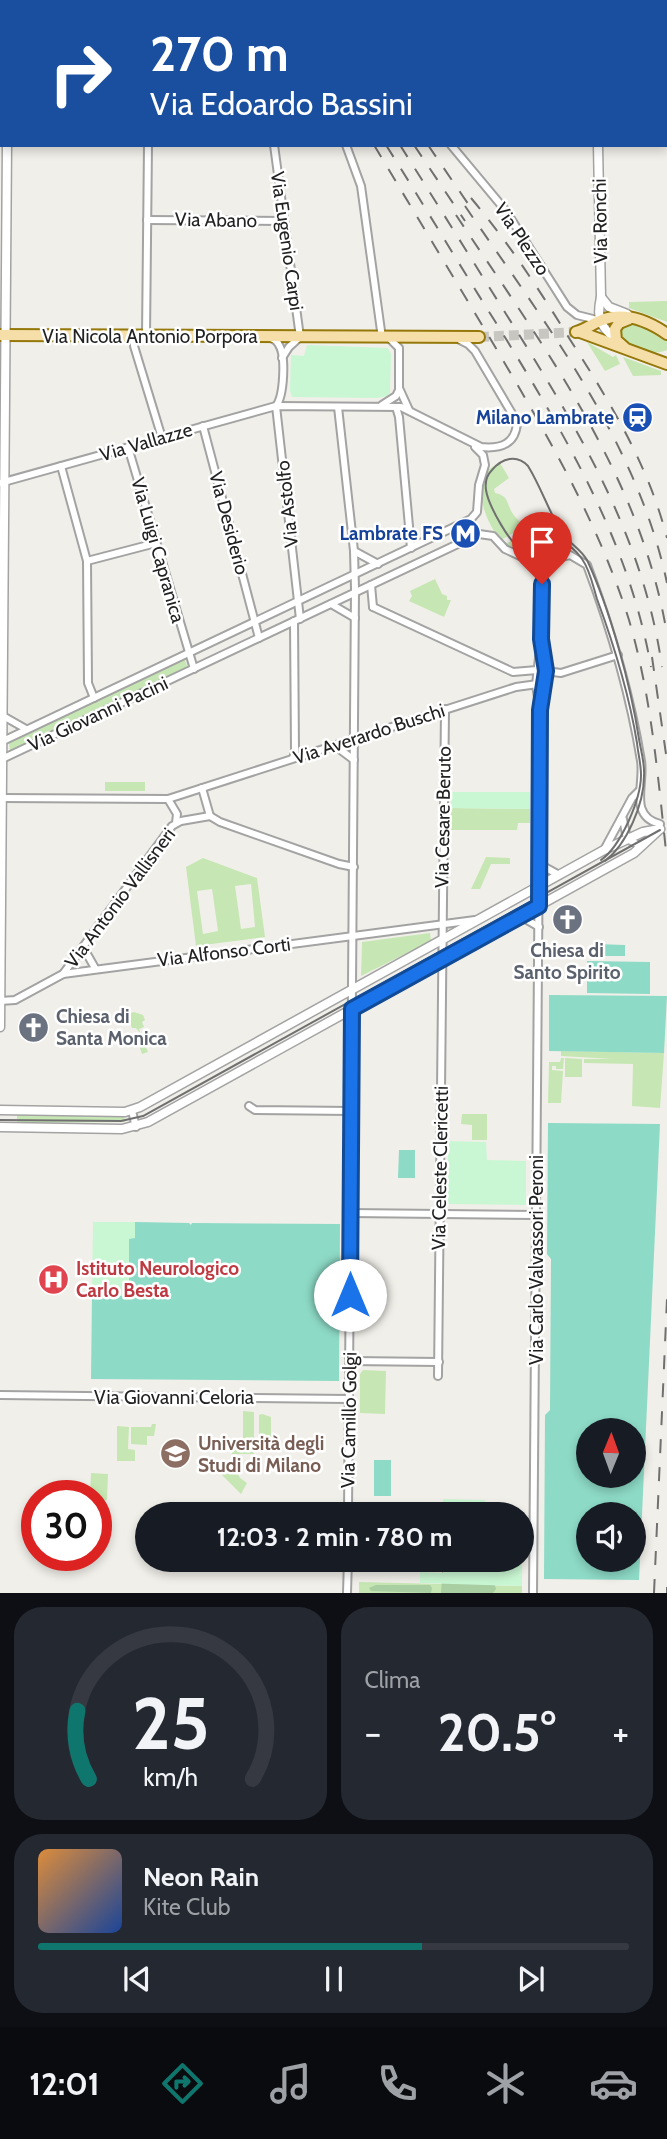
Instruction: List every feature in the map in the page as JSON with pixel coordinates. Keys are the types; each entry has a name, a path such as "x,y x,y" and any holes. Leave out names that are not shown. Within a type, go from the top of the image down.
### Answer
{"main road":[{"path":"667,334 642,321 618,317 599,321 578,332 667,364"},
{"path":"642,321 628,319 619,323 615,329 616,340 639,356 658,358 667,355"},
{"name":"Via Nicola Antonio Porpora","path":"3,335 385,338"},
{"path":"385,338 479,337"}],"street":[{"path":"1,741 7,147"},
{"path":"148,147 147,220 140,336 134,346 162,438"},
{"name":"Via Eugenio Carpi","path":"274,147 300,337"},
{"path":"347,147 361,186 385,338 397,343 400,354"},
{"name":"Via Plezzo","path":"454,147 506,211 567,307 578,315 599,321"},
{"name":"Via Ronchi","path":"598,147 601,297 599,321"},
{"name":"Via Abano","path":"147,220 285,221"},
{"path":"601,297 612,309 638,317 642,321"},
{"path":"599,321 616,340"},
{"path":"268,337 279,343 282,358 282,394 276,406"},
{"path":"282,358 300,337"},
{"path":"379,407 395,397 399,388 403,344 414,338"},
{"path":"455,338 466,342 475,351 517,422 514,435 507,443 498,447 481,447 458,437"},
{"path":"399,388 409,410"},
{"path":"282,394 286,401 294,406"},
{"name":"Via Vallazze","path":"2,483 276,406 409,410 458,437"},
{"name":"Via Astolfo","path":"276,406 298,601"},
{"path":"338,407 354,551 355,593 362,611"},
{"path":"397,410 411,548"},
{"name":"Via Desiderio","path":"203,426 255,620"},
{"name":"Via Giovanni Pacini","path":"458,437 484,456 485,465 475,516 1,741 1,760 479,534 493,536 505,549 526,558 538,567 542,580"},
{"name":"Via Luigi Capranica","path":"128,447 188,653"},
{"path":"61,466 87,561 88,683 94,698"},
{"path":"461,524 468,530 468,539"},
{"path":"87,561 156,543"},
{"path":"354,551 377,564"},
{"path":"542,580 550,562 560,556 572,556 587,565 618,655 637,735 643,772 639,804 648,820 660,824"},
{"path":"386,560 387,568 393,574"},
{"name":"Via Carlo Valvassori Peroni","path":"533,1593 540,710 536,685 541,639 542,580"},
{"path":"362,611 371,586"},
{"path":"293,758 298,601"},
{"path":"331,604 362,611 517,673 537,670 564,673 618,655"},
{"name":"Via Camillo Golgi","path":"348,1502 354,760 362,611"},
{"path":"255,620 259,638"},
{"name":"Via Carlo Valvassori Peroni","path":"540,710 546,671 541,639"},
{"path":"188,653 194,669"},
{"path":"506,670 512,679 508,689"},
{"path":"536,685 545,683"},
{"name":"Via Averardo Buschi","path":"1,791 168,799 520,685 536,685"},
{"name":"Via Cesare Beruto","path":"442,940 445,709"},
{"path":"3,716 26,729"},
{"path":"334,745 354,760"},
{"path":"0,1027 1,760"},
{"path":"202,788 210,816"},
{"path":"604,850 632,798 640,790"},
{"path":"168,799 177,814 176,823 210,816 217,821 327,860 354,867"},
{"path":"624,814 623,828 627,839 641,846"},
{"name":"Via Antonio Vallisneri","path":"63,974 176,823"},
{"path":"0,1110 132,1111 604,850 627,839 660,829 634,853 136,1127 0,1127"},
{"path":"539,864 559,875"},
{"path":"520,916 539,927"},
{"name":"Via Alfonso Corti","path":"0,1001 16,1000 63,974 95,968 479,919"},
{"name":"Via Celeste Clericetti","path":"438,1376 442,940"},
{"path":"83,947 95,968"},
{"path":"195,1077 202,1093"},
{"path":"249,1106 255,1110 352,1111"},
{"path":"132,1111 136,1127"},
{"path":"351,1213 536,1216"},
{"path":"350,1361 439,1362"},
{"name":"Via Giovanni Celoria","path":"0,1395 349,1399"},
{"path":"347,1593 348,1572"}],"green space":[{"path":"667,301 667,322 629,308 629,302"},
{"path":"626,324 642,326 667,339 667,350 648,352 628,344 619,335 621,327"},
{"path":"587,342 613,357 616,355 620,364 605,371"},
{"path":"307,345 388,348 391,354 390,393 377,398 292,397 291,355 304,356"},
{"path":"623,357 661,371 661,375 633,376"},
{"path":"500,463 509,478 494,489 495,493 505,498 524,527 501,540 489,522 481,487 490,469"},
{"path":"525,534 536,553 525,553 505,544"},
{"path":"435,579 442,594 447,596 447,600 451,600 444,617 409,601 412,596 410,591"},
{"path":"184,658 188,668 10,753 9,742"},
{"path":"105,782 145,782 145,791 105,791"},
{"path":"451,792 530,792 530,809 451,808"},
{"path":"451,808 530,809 530,823 518,823 517,830 451,830"},
{"path":"486,857 510,858 510,864 491,864 480,889 471,889"},
{"path":"203,858 257,878 265,937 196,946 186,867","holes":["251,884 255,927 241,929 235,886","212,889 218,931 203,934 197,891"]},
{"path":"430,933 431,941 361,976 362,942"},
{"path":"596,944 625,945 625,956 596,956"},
{"path":"587,961 650,962 650,994 587,993"},
{"path":"549,995 667,996 664,1053 549,1051"},
{"path":"134,1012 143,1015 145,1020 142,1022 144,1027 139,1029 148,1052 142,1054 137,1039 140,1033 136,1028 132,1028 127,1014"},
{"path":"561,1051 664,1053 660,1108 632,1106 633,1064 584,1063 584,1059 613,1059 561,1056"},
{"path":"561,1058 564,1058 563,1069 552,1066 552,1070 563,1071 561,1103 548,1103 549,1062 560,1062"},
{"path":"565,1058 582,1059 582,1077 565,1077"},
{"path":"17,1113 124,1115 125,1122 17,1123"},
{"path":"462,1114 487,1114 487,1140 472,1140 472,1125 461,1124"},
{"path":"548,1123 660,1124 646,1428 646,1418 576,1418 576,1488 643,1488 643,1502 576,1502 576,1572 639,1572 639,1580 544,1579 545,1415 550,1410 551,1259 547,1254"},
{"path":"448,1141 486,1142 487,1160 526,1161 526,1205 448,1204"},
{"path":"399,1150 415,1150 415,1178 398,1178"},
{"path":"93,1222 135,1222 135,1239 129,1239 129,1296 92,1296"},
{"path":"135,1222 191,1225 340,1224 339,1381 91,1379 92,1296 129,1296 129,1239 135,1238"},
{"path":"363,1370 386,1371 385,1414 360,1413 360,1374"},
{"path":"243,1411 254,1412 254,1454 232,1454 232,1447 243,1447"},
{"path":"259,1415 271,1417 271,1446 259,1445"},
{"path":"156,1424 154,1436 147,1436 147,1445 131,1444 131,1427 151,1427"},
{"path":"117,1426 129,1427 128,1449 135,1450 135,1461 117,1461"},
{"path":"374,1460 391,1460 391,1496 374,1496"},
{"path":"225,1463 226,1469 237,1472 247,1483 241,1494 217,1470"},
{"path":"91,1473 108,1474 108,1480 91,1480"},
{"path":"443,1499 485,1500 485,1502 443,1502"},
{"path":"420,1572 522,1572 522,1586 420,1583"},
{"path":"442,1572 474,1572 493,1580 496,1589 493,1593 441,1593"},
{"path":"359,1582 522,1586 522,1593 359,1593"},
{"path":"376,1585 430,1585 432,1588 431,1593 371,1591 369,1588"}],"tunnel":[{"path":"479,337 576,332"}],"tram line":[{"path":"601,860 616,844 638,796 640,763 630,706 609,634 582,559 573,549 559,542 533,551 519,548 496,515 486,485 490,472 505,460 519,460 528,466 562,533 587,560 619,648 631,696 643,762 643,787 633,823 613,854 605,861"},
{"path":"0,1120 121,1121 143,1116 660,830"}],"railway":[{"path":"375,147 533,411 602,548 637,649 653,739 667,860"},
{"path":"387,147 523,366 591,489 627,576 651,667"},
{"path":"401,147 538,365 585,446 625,531 641,575 662,667"},
{"path":"415,147 465,221"},
{"path":"429,147 473,211"},
{"path":"471,198 535,284 613,410 649,485 667,538"},
{"path":"465,206 556,339 611,432 653,531 667,583"},
{"path":"456,215 552,360 609,460 632,512 651,567 665,623"},
{"path":"652,657 667,761"},
{"path":"654,1593 667,1299"},
{"path":"667,1587 667,1593"}],"place":[{"name":"Milano Lambrate","path":"637,417"},
{"name":"Lambrate FS","path":"466,533"},
{"name":"Chiesa di Santo Spirito","path":"567,919"},
{"name":"Chiesa di Santa Monica","path":"33,1027"},
{"name":"Istituto Neurologico Carlo Besta","path":"53,1279"},
{"name":"Università degli Studi di Milano","path":"175,1454"}],"route":[{"path":"350,1295 352,1009 539,906 540,710 546,671 541,639 542,584"}]}
